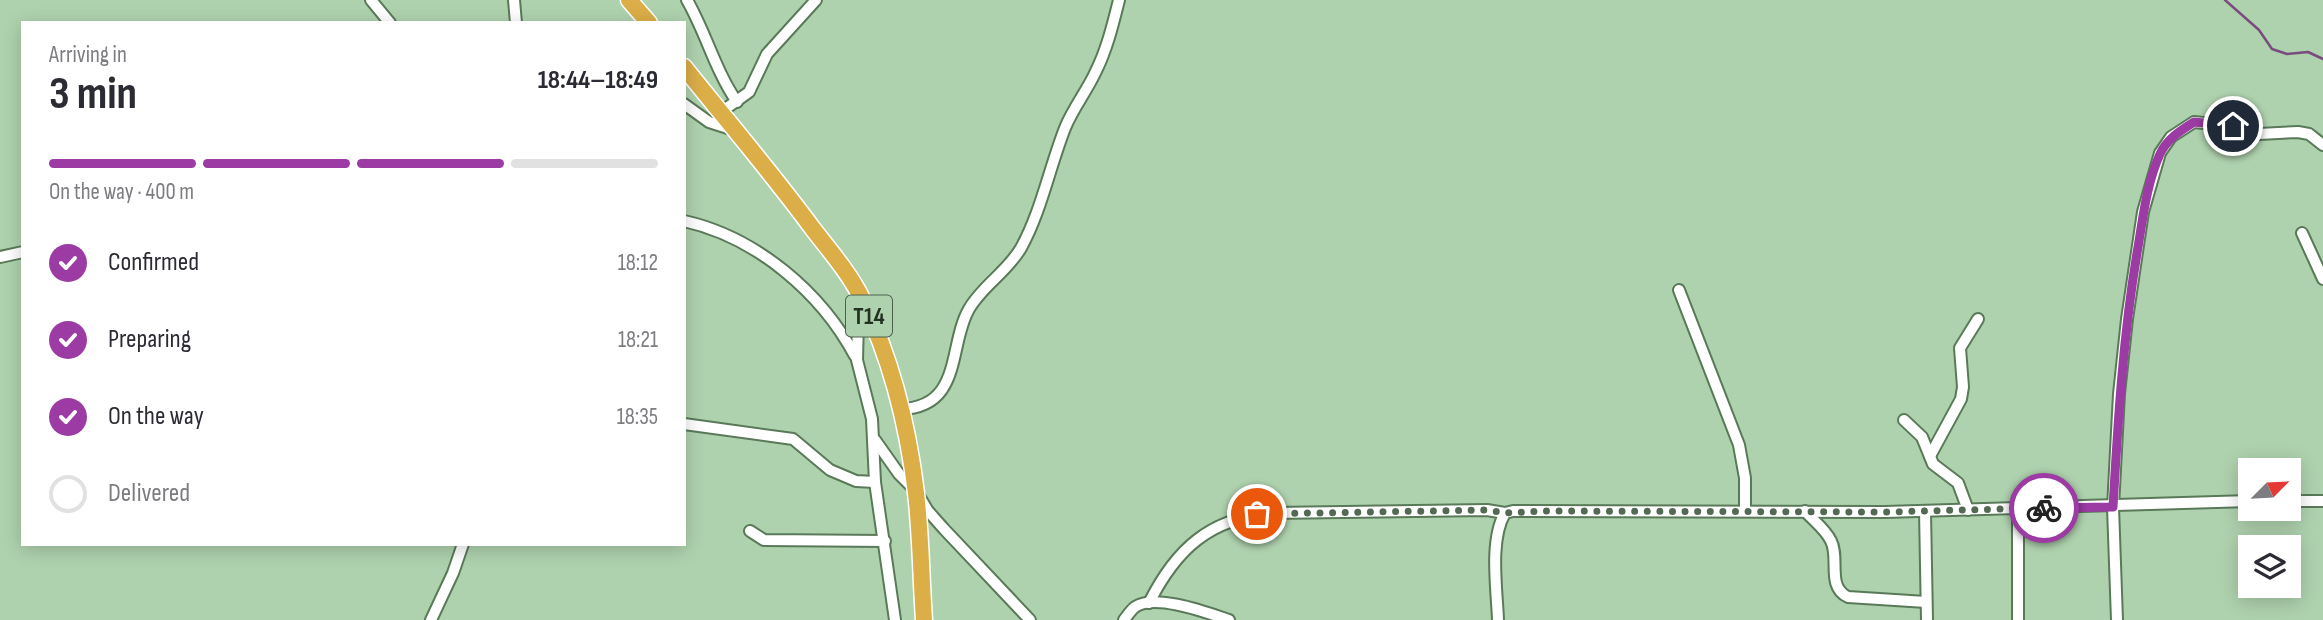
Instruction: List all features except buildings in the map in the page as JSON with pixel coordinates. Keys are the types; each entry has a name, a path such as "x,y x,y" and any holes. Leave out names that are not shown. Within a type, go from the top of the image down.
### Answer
{"highway":[{"path":"629,0 647,21"},
{"name":"T14","path":"686,69 808,221 861,297 877,335 900,409 916,491 924,620"}],"street":[{"path":"371,0 388,21"},
{"path":"514,0 516,21"},
{"path":"687,0 696,15 723,83 737,102"},
{"path":"721,112 749,92 773,47 816,0"},
{"path":"900,409 915,409 927,403 942,389 951,372 968,311 976,298 1006,269 1021,248 1066,127 1097,69 1119,0"},
{"path":"686,105 709,122 737,131"},
{"path":"2117,620 2113,507 2119,394 2143,212 2160,153 2171,137 2194,122 2233,126 2259,134 2298,132 2309,134 2323,145"},
{"path":"686,222 722,232 784,272 824,308 843,334 857,360 870,406 875,440 875,482 895,620"},
{"path":"2302,233 2323,279"},
{"path":"0,257 21,253"},
{"path":"1679,289 1739,445 1745,478 1745,511"},
{"path":"857,360 861,297"},
{"path":"1930,456 1961,399 1963,387 1959,348 1978,319"},
{"path":"1904,421 1923,437 1930,456 1940,470 1958,484 1968,510"},
{"path":"686,424 793,439 830,470 856,481 875,482"},
{"path":"875,440 898,474 916,491 928,511 1031,620"},
{"path":"2301,501 2323,501"},
{"path":"1149,603 1165,572 1188,546 1223,525 1244,517 1272,513 1477,510 1505,513 1925,511 2238,502"},
{"path":"2018,509 2018,620"},
{"path":"1805,511 1831,540 1836,582 1843,594 1848,597 1926,602"},
{"path":"1925,511 1927,620"},
{"path":"1498,620 1497,542 1505,513"},
{"path":"750,531 764,540 885,541"},
{"path":"431,620 462,546"},
{"path":"1124,620 1135,606 1149,603 1182,606 1229,620"}],"waterway":[{"path":"2225,0 2259,30 2272,49 2287,54 2308,52 2323,59"}],"way so far":[{"path":"1257,514 1487,510 1505,513 1885,512 2044,508"}],"route":[{"path":"2044,508 2113,507 2119,394 2127,319 2148,190 2160,153 2171,137 2194,122 2233,126"}]}
